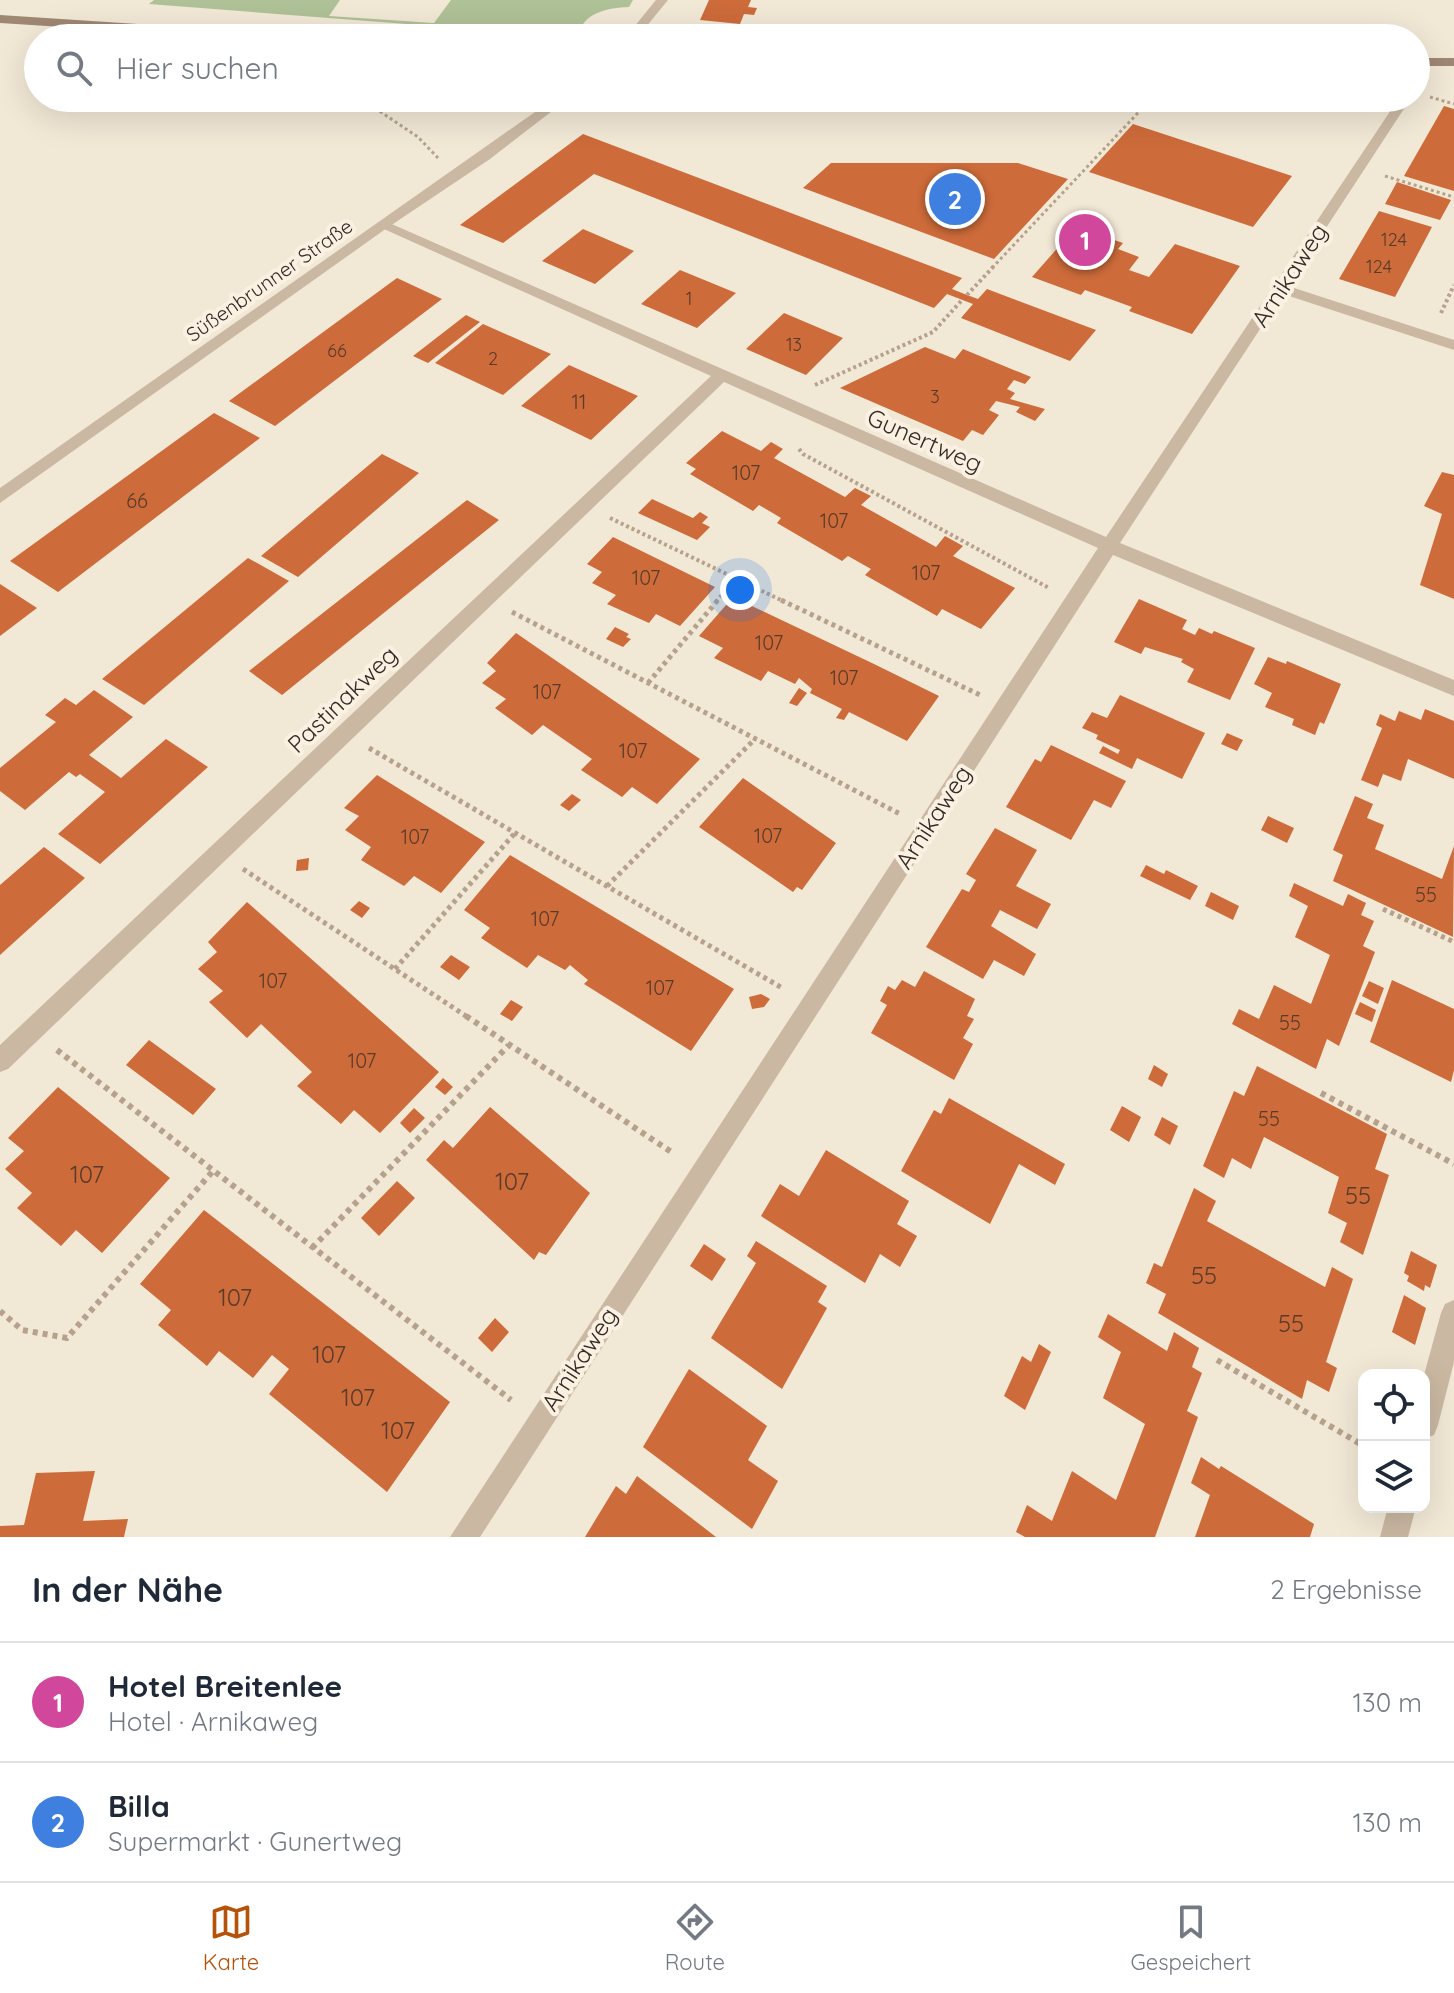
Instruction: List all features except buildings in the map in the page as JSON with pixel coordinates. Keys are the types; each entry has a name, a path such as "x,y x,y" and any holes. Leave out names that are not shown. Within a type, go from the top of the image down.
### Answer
{"main road":[{"path":"0,19 77,24"},
{"path":"1430,62 1454,62"}],"street":[{"path":"642,24 662,0"},
{"name":"Süßenbrunner Straße","path":"0,497 544,112"},
{"name":"Arnikaweg","path":"464,1537 1109,546 1396,112"},
{"name":"Gunertweg","path":"382,225 1109,546 1454,688"},
{"path":"1281,289 1454,345"},
{"name":"Pastinakweg","path":"0,1061 721,376"},
{"path":"1430,1403 1454,1313"},
{"path":"1394,1537 1400,1513"}],"path":[{"path":"1430,97 1454,104"},
{"path":"381,112 418,137 455,177"},
{"path":"967,295 1139,112"},
{"path":"1376,173 1454,197"},
{"path":"1441,313 1454,285"},
{"path":"810,388 933,332 962,300"},
{"path":"799,449 803,454 1053,590"},
{"path":"584,505 982,695"},
{"path":"648,683 736,578"},
{"path":"486,599 901,815"},
{"path":"344,734 784,989"},
{"path":"607,886 755,739"},
{"path":"395,969 515,833"},
{"path":"219,853 673,1153"},
{"path":"1383,909 1454,942"},
{"path":"29,1033 47,1042 511,1400"},
{"path":"312,1248 509,1045"},
{"path":"1321,1093 1454,1164"},
{"path":"0,1311 22,1330 67,1338 212,1172"},
{"path":"1217,1360 1358,1442"}],"green space":[{"path":"154,0 340,0 329,16 434,23 451,0 633,0 629,7 605,10 583,24 407,24 149,4"}],"place":[{"name":"Billa","path":"955,199"},
{"name":"Hotel Breitenlee","path":"1085,240"}]}
